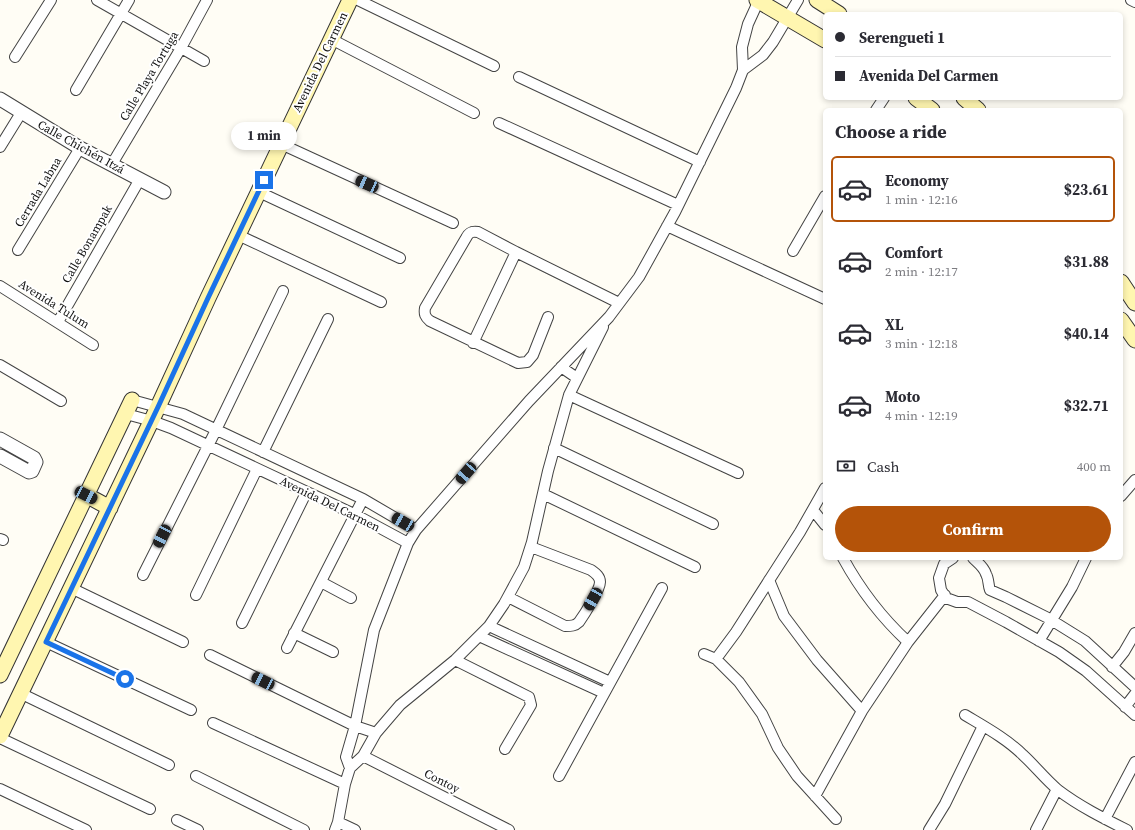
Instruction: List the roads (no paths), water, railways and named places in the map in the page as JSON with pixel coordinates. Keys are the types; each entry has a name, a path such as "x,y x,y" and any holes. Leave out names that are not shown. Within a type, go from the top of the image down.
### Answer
{"main road":[{"name":"Avenida Del Carmen","path":"0,737 152,421 208,298 350,0"},
{"path":"758,0 823,39"},
{"path":"816,0 836,12"},
{"path":"919,100 929,108"},
{"path":"966,100 976,108"},
{"path":"1123,285 1135,303"},
{"path":"1123,323 1135,340"},
{"name":"Avenida Del Carmen","path":"0,675 132,400"},
{"path":"86,495 110,508"}],"street":[{"path":"15,57 51,0"},
{"path":"97,0 204,61"},
{"path":"76,90 130,0"},
{"name":"Calle Playa Tortuga","path":"112,164 181,48 207,0"},
{"path":"358,0 494,66"},
{"path":"355,830 337,826 345,784 350,768 363,756 376,733 400,705 455,660 489,626 508,597 524,567 531,547 554,448 569,396 609,317 639,277 667,226 736,88 743,70 742,47 748,24 758,0"},
{"path":"743,70 763,55 773,42 798,0"},
{"path":"1131,0 1135,2"},
{"path":"331,39 474,113"},
{"path":"519,77 700,162"},
{"name":"Calle Chichén Itzá","path":"0,99 80,148 164,192"},
{"path":"0,147 21,113"},
{"path":"499,123 678,205"},
{"path":"281,144 453,223"},
{"name":"Cerrada Labna","path":"18,250 80,148"},
{"name":"Calle Bonampak","path":"58,322 140,179"},
{"path":"259,192 400,258"},
{"path":"792,251 823,199"},
{"path":"667,226 823,298"},
{"path":"548,317 533,355 527,362 518,363 473,343 430,321 425,314 425,308 471,232 478,232 619,303"},
{"path":"238,235 381,302"},
{"path":"473,343 516,252"},
{"name":"Avenida Tulum","path":"0,286 93,345"},
{"path":"143,575 216,430 283,291"},
{"path":"350,768 346,757 355,726 374,630 408,543 416,530 529,401 609,317"},
{"path":"262,452 328,319"},
{"path":"0,365 61,401"},
{"path":"561,367 577,378"},
{"path":"569,396 738,473"},
{"name":"Avenida Del Carmen","path":"132,400 183,414 363,499 416,530"},
{"name":"Avenida Del Carmen","path":"126,414 171,428 306,493 356,515 408,543"},
{"path":"0,439 34,458 36,462 32,471 29,472 0,456"},
{"path":"554,448 713,524"},
{"path":"196,595 258,469"},
{"path":"1123,494 1135,480"},
{"path":"716,659 736,632 823,492"},
{"path":"242,623 306,493"},
{"path":"543,494 695,567"},
{"path":"288,648 294,633 363,499"},
{"path":"813,510 823,522"},
{"path":"508,597 565,626 571,626 576,625 579,622 599,587 599,578 597,574 531,547"},
{"path":"844,560 855,580 887,622 908,642"},
{"path":"946,560 939,578 941,590 946,598 957,602 968,602 1059,652 1086,671 1135,715"},
{"path":"975,560 987,574 990,590 1052,620 1085,641 1135,687"},
{"path":"1039,641 1072,587 1085,560"},
{"path":"769,580 784,616 817,660 862,711"},
{"path":"321,582 352,598"},
{"path":"71,588 184,642"},
{"path":"559,776 662,588"},
{"path":"815,796 862,711 908,642 945,595"},
{"path":"489,626 610,682"},
{"path":"294,633 333,652"},
{"path":"1112,667 1124,652 1135,633"},
{"path":"479,636 604,693"},
{"path":"46,642 191,710"},
{"path":"704,654 716,659 739,682 762,714 778,748 797,776 836,819"},
{"path":"210,655 355,726 376,733"},
{"path":"455,660 529,697 531,705 505,749"},
{"path":"20,694 169,765"},
{"path":"1125,707 1135,694"},
{"path":"965,716 983,726 1022,754 1057,789 1105,819 1127,830"},
{"path":"213,723 345,784"},
{"path":"930,830 945,804 983,726"},
{"path":"0,737 150,808"},
{"name":"Contoy","path":"363,756 509,830"},
{"path":"1105,819 1135,762"},
{"path":"196,776 304,830"},
{"path":"0,789 86,830"},
{"path":"1036,830 1057,789"},
{"path":"177,820 198,830"}]}
